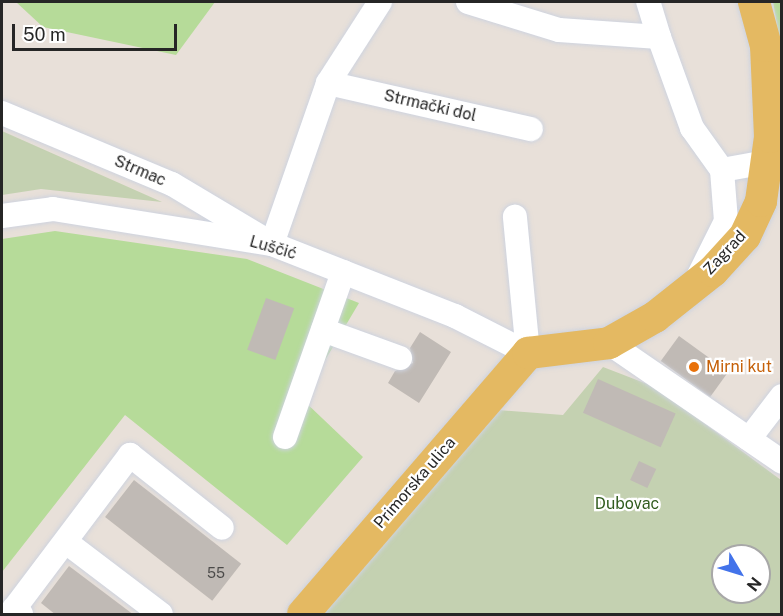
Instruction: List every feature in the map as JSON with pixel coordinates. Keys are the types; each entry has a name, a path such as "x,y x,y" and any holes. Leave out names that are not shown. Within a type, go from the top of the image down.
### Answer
{"main road":[{"name":"Zagrad","path":"528,352 609,343 655,316 745,236 761,201 766,162 770,87 754,2"},
{"name":"Primorska ulica","path":"303,615 528,352"}],"street":[{"path":"272,244 328,83 380,2"},
{"path":"468,2 559,30 659,37"},
{"path":"648,2 692,128 722,170 726,221 694,283"},
{"name":"Strmački dol","path":"328,83 531,129"},
{"name":"Strmac","path":"2,113 172,184 272,244"},
{"path":"722,170 766,162"},
{"name":"Luščić","path":"2,216 53,209 272,244 528,352"},
{"path":"515,217 528,352"},
{"path":"285,437 343,272"},
{"path":"323,330 400,358"},
{"path":"609,343 782,462"},
{"path":"749,439 782,396"},
{"path":"21,615 14,609 130,455 222,528"},
{"path":"66,542 161,615"}],"green space":[{"path":"16,2 215,2 176,55 43,27"},
{"path":"773,2 781,2 781,47"},
{"path":"2,131 162,202 41,189 2,195"},
{"path":"55,231 247,259 359,303 302,399 363,457 287,545 125,415 2,572 2,239"},
{"name":"Dubovac","path":"603,367 655,387 781,480 781,614 324,614 498,410 563,415"}],"building":[{"path":"266,298 294,308 275,360 247,350"},
{"path":"420,332 451,352 419,403 388,383 395,371 413,363 410,348"},
{"name":"Mirni kut","path":"679,336 728,372 710,397 661,361"},
{"path":"598,379 676,414 661,447 583,413"},
{"path":"639,461 656,469 647,488 630,480"},
{"path":"134,480 241,564 212,601 105,517"},
{"path":"69,566 134,615 56,615 41,603"}],"place":[{"name":"Mirni kut","path":"694,367"}]}
